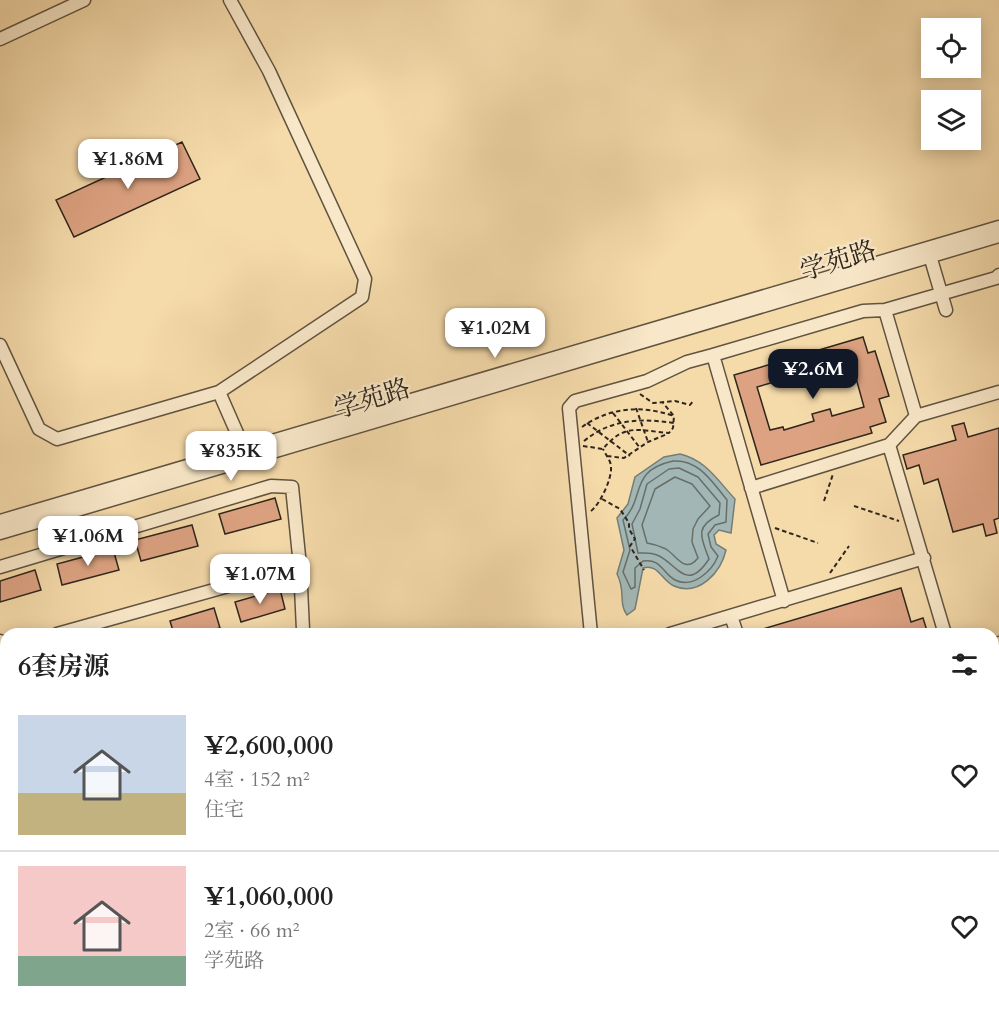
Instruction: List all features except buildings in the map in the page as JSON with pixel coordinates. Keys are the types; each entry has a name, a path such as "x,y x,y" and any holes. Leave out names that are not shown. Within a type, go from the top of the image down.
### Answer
{"street":[{"path":"0,39 84,0"},
{"path":"0,345 39,429 57,439 219,392 362,297 365,279 270,71 230,0"},
{"name":"学苑路","path":"0,532 929,252 999,227"},
{"name":"学苑路","path":"0,522 244,449 929,252 999,236"},
{"path":"929,252 946,310"},
{"path":"590,628 568,412 575,401 634,384 687,362 863,311 885,310 998,280"},
{"path":"885,310 905,364 916,416"},
{"path":"713,355 784,601"},
{"path":"219,392 244,449"},
{"path":"751,488 889,445 916,416 999,392"},
{"path":"889,445 943,628"},
{"path":"0,567 271,486 292,487 300,566 303,628"},
{"path":"690,628 924,558"},
{"path":"78,628 291,566 300,566"},
{"path":"731,616 735,628"}],"path":[{"path":"634,384 638,392 649,402 675,401 690,405 694,400"},
{"path":"644,409 649,402"},
{"path":"607,456 619,459 630,456 648,442 669,433 674,423 674,416 663,403"},
{"path":"571,436 587,423 613,413 636,408 674,416"},
{"path":"636,408 648,442"},
{"path":"613,413 640,448"},
{"path":"603,449 579,445 598,431 620,422 640,419 674,423"},
{"path":"587,423 630,456"},
{"path":"603,449 610,441 627,430 643,428 669,433"},
{"path":"579,514 591,511 602,499 611,468 603,449"},
{"path":"824,501 834,471 833,462"},
{"path":"602,499 620,509 629,523 634,539 630,546 644,570"},
{"path":"854,506 913,523"},
{"path":"762,525 818,543"},
{"path":"824,589 829,575 849,546"}],"water":[{"path":"680,454 704,466 735,499 731,533 719,530 714,535 716,544 726,550 714,574 708,580 692,588 683,589 674,586 656,570 643,568 635,609 627,615 617,574 624,550 617,518 628,504 635,477 664,457"}]}
